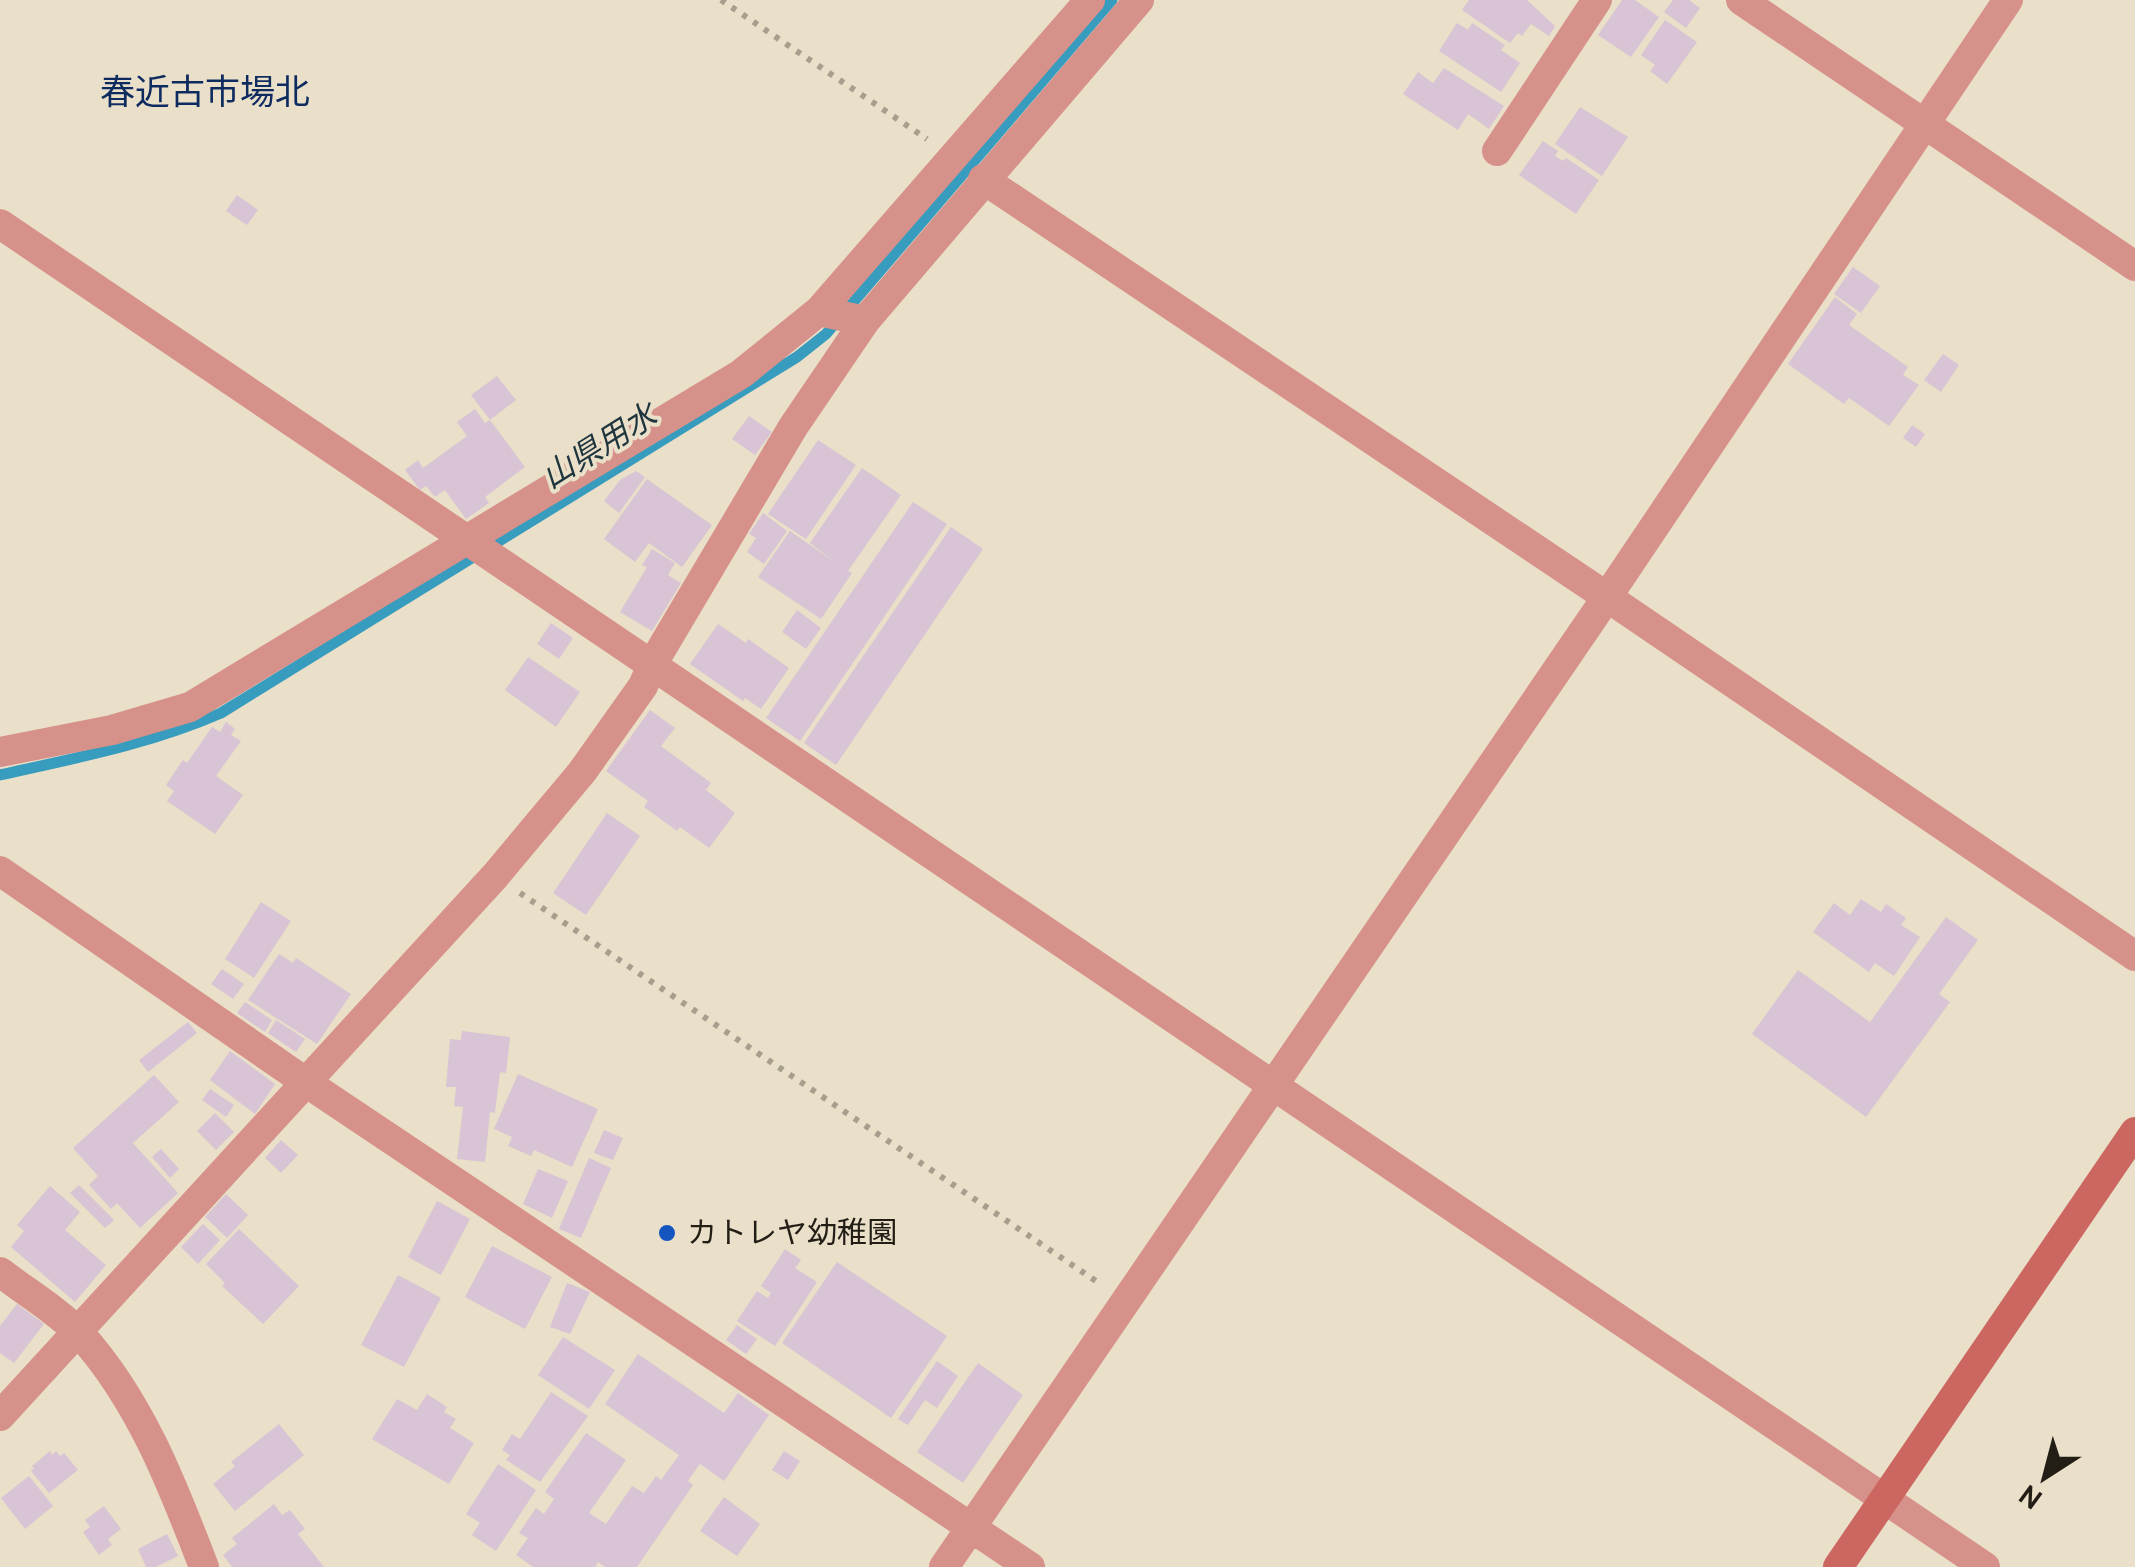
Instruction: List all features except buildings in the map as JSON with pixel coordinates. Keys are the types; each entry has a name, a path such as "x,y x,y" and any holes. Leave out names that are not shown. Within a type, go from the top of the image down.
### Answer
{"street":[{"path":"0,752 112,730 190,707 741,374 819,311 1090,0"},
{"path":"0,1416 308,1083 495,876 582,772 643,686 793,427 864,321 1139,0"},
{"path":"1498,150 1597,0"},
{"path":"1742,0 2135,266"},
{"path":"944,1567 1607,597 2008,0"},
{"path":"983,179 2135,956"},
{"path":"0,224 1985,1567"},
{"path":"819,311 864,321"},
{"path":"0,871 308,1083 1030,1567"},
{"path":"1838,1567 2135,1132"},
{"path":"0,1272 79,1332 121,1388 166,1470 204,1567"}],"path":[{"path":"721,0 955,158"},
{"path":"495,876 1125,1300"}],"waterway":[{"name":"山県用水","path":"0,775 140,742 221,713 797,357 826,334 1112,0"}],"place":[{"name":"カトレヤ幼稚園","path":"667,1233"}],"district":[{"name":"春近古市場北","path":"205,92"}]}
